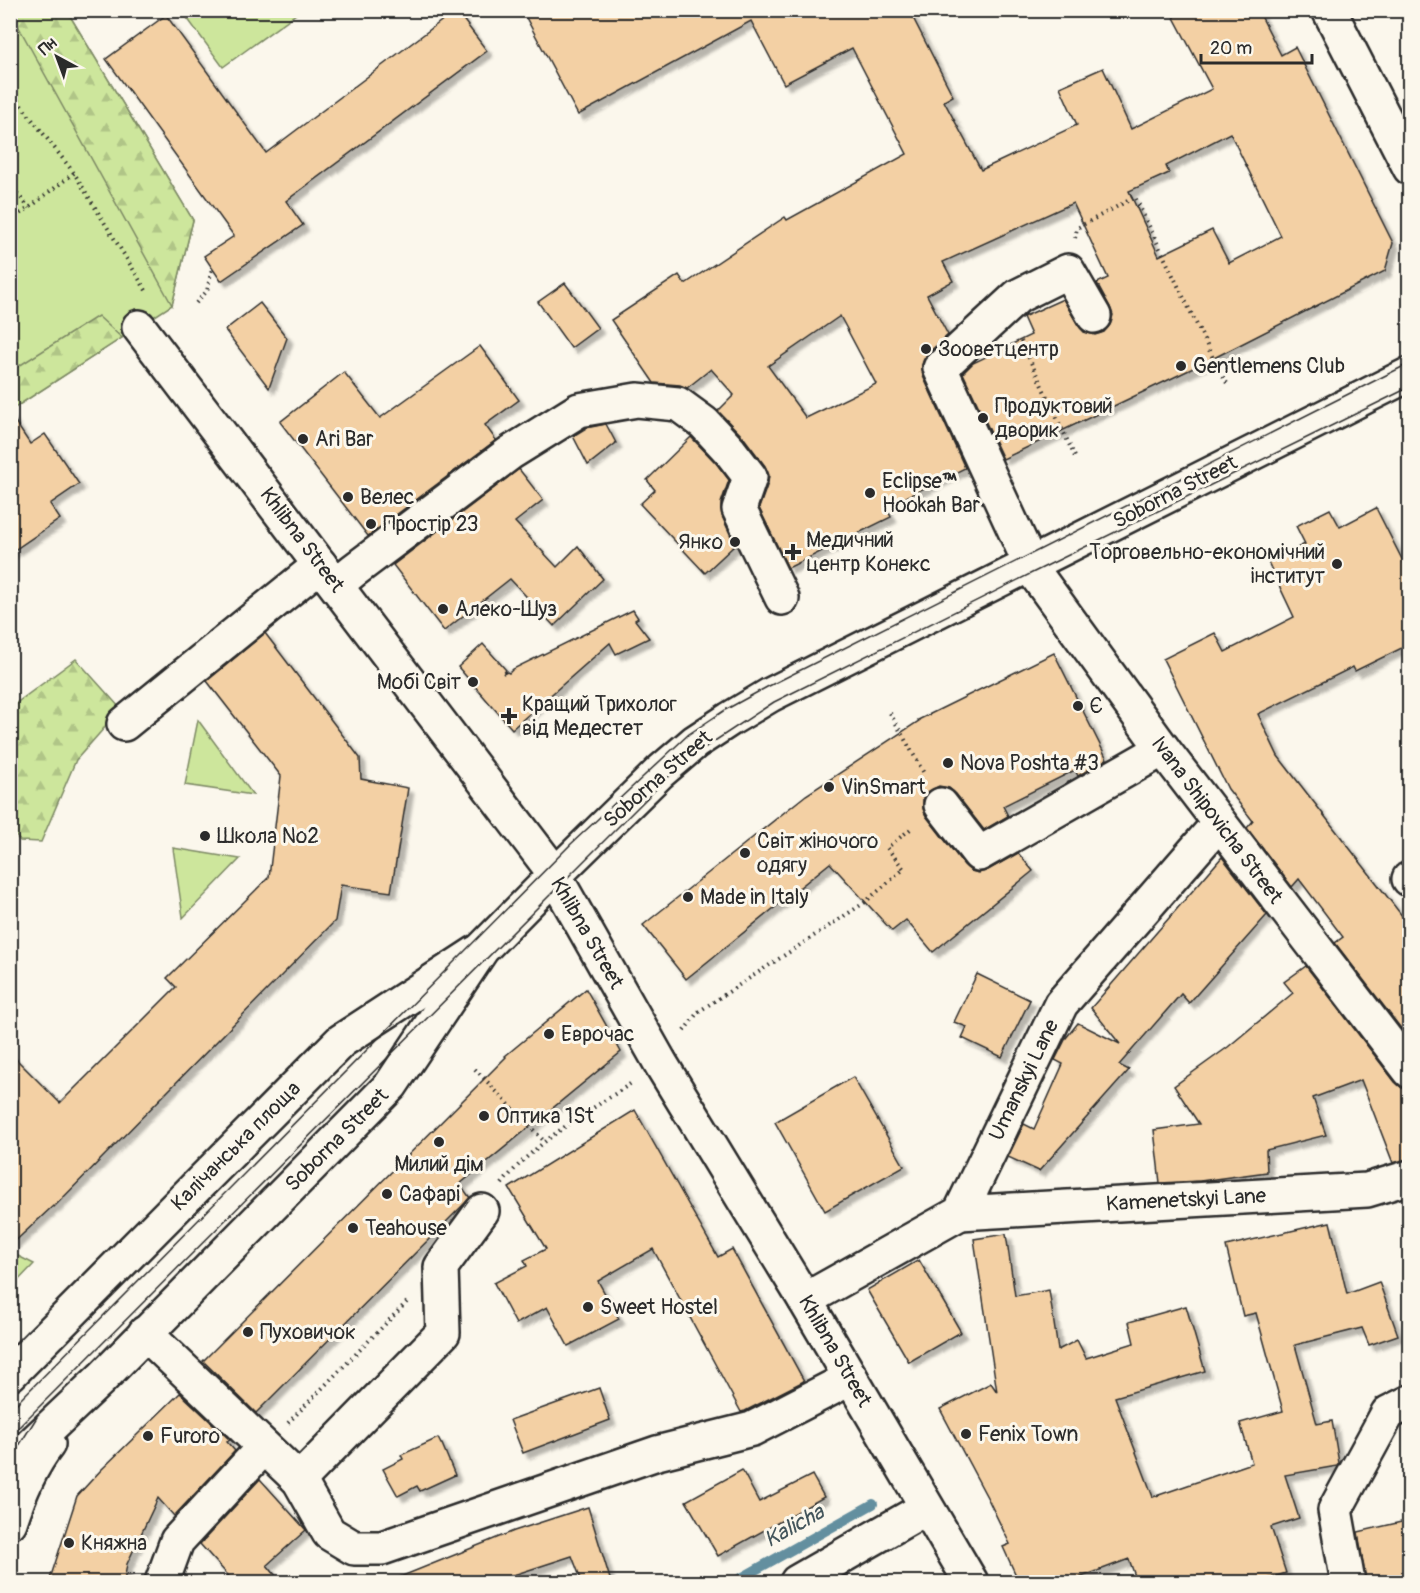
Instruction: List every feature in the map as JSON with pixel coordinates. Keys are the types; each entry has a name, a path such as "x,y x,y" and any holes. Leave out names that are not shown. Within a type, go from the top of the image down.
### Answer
{"street":[{"path":"1329,10 1410,168"},
{"path":"1006,307 1018,296 1068,270 1094,316"},
{"name":"Ivana Shipovicha Street","path":"1006,307 940,368 1034,572 1163,749 1410,1071"},
{"name":"Khlibna Street","path":"139,327 549,866 661,1064 806,1300 971,1582"},
{"name":"Soborna Street","path":"102,1378 391,1085 482,949 660,772 695,742 770,695 1410,374"},
{"path":"124,724 328,575 353,571 510,453 579,410 637,400 678,404 704,423 750,477 739,509 782,598"},
{"path":"941,805 979,854 1163,749"},
{"name":"Umanskyi Lane","path":"960,1213 1061,1004 1219,823"},
{"name":"Калічанська площа","path":"12,1373 341,1041 482,949"},
{"name":"Kamenetskyi Lane","path":"960,1213 1367,1190 1410,1177"},
{"path":"299,1480 442,1333 441,1267 482,1211"},
{"path":"806,1300 960,1213"},
{"path":"145,1333 299,1480 328,1533 354,1548 382,1548 657,1453 752,1429 851,1378"},
{"path":"10,1465 102,1378"},
{"path":"10,1522 17,1498 37,1459 102,1378"},
{"path":"1348,1582 1335,1510 1388,1413 1410,1402"},
{"path":"162,1582 177,1541 264,1447"},
{"path":"797,1582 926,1508"}],"path":[{"path":"1403,25 1410,22"},
{"path":"10,91 74,173 148,293"},
{"path":"10,220 74,173"},
{"path":"10,184 29,208"},
{"path":"1068,270 1077,228 1135,197 1212,358 1229,387"},
{"path":"196,303 207,291 212,268"},
{"path":"1006,307 1076,459"},
{"path":"482,1211 515,1167 544,1141 661,1064 698,1012 864,903 904,869 887,848 941,805 890,713"},
{"path":"475,1069 544,1141"},
{"path":"264,1447 441,1267"}],"green space":[{"path":"10,11 67,11 193,220 172,305"},
{"path":"11,11 67,11 193,220 172,305 11,410"},
{"path":"182,11 300,11 223,67"},
{"path":"98,316 122,338 11,410 11,371"},
{"path":"76,659 121,709 76,760 41,842 20,841 11,830 11,707"},
{"path":"198,720 253,795 185,785"},
{"path":"173,848 240,859 183,918 183,917"},
{"path":"10,1252 34,1264 11,1288 10,1288"}],"building":[{"path":"456,10 487,51 286,201 303,225 221,281 204,256 234,236 106,59 166,15 266,153"},
{"path":"522,10 909,10 953,96 944,101 981,170 1077,125 1060,87 1103,68 1131,129 1212,89 1170,10 1258,10 1281,55 1295,47 1393,243 1385,271 1208,361 1003,459 963,373 973,363 1031,335 1023,317 1063,299 1084,332 1095,335 1104,332 1110,325 1113,315 1097,283 1108,278 1073,203 943,262 953,281 927,295 948,335 927,354 922,365 923,376 965,468 886,507 891,517 788,568 759,508 768,483 769,475 765,466 744,438 718,411 734,395 711,369 687,388 680,385 654,383 611,320 679,275 685,284 785,217 787,220 907,154 852,48 784,84 751,21 578,115","holes":["1230,133 1281,236 1229,263 1212,230 1159,256 1129,191 1169,173 1166,166","840,316 876,384 806,418 768,366"]},
{"path":"565,283 598,328 571,348 538,302"},
{"path":"260,303 287,338 269,388 225,330"},
{"path":"480,346 519,400 485,425 496,440 368,536 280,422 344,372 380,418"},
{"path":"10,414 30,444 45,434 79,484 50,504 60,519 10,553"},
{"path":"606,424 616,443 588,465 573,436 586,428"},
{"path":"691,437 729,480 721,503 722,516 735,545 705,573 640,504 655,490 647,480"},
{"path":"519,469 543,500 515,522 557,567 578,546 603,579 554,626 510,579 444,631 393,565"},
{"path":"1376,508 1410,575 1410,644 1355,671 1353,667 1258,714 1278,756 1410,926 1410,1040 1335,943 1343,937 1299,879 1292,887 1247,828 1253,821 1228,789 1163,659 1215,633 1225,652 1294,617 1268,562 1305,544 1296,526 1330,509 1340,527"},
{"path":"633,610 638,618 635,620 649,638 616,654 610,643 512,729 458,667 483,644 506,670 503,674 509,673"},
{"path":"265,633 360,758 361,779 408,788 391,892 341,885 335,921 54,1207 10,1246 10,1053 60,1103 176,987 167,978 269,877 281,776 207,681"},
{"path":"1054,653 1107,759 1078,776 1075,770 1003,806 1008,816 984,830 949,788 939,786 929,791 923,798 926,816 971,871 979,873 988,870 1018,853 1033,871 933,952 906,920 892,931 830,863 686,979 643,925 806,795 918,720"},
{"path":"1222,857 1267,915 1189,1003 1181,994 1119,1065 1129,1070 1039,1171 1008,1157 1024,1124 1034,1129 1063,1064 1055,1060 1066,1038 1078,1023 1120,1044 1091,1008"},
{"path":"1306,966 1395,1082 1402,1088 1410,1089 1410,1159 1393,1163 1361,1080 1313,1098 1326,1135 1266,1150 1267,1172 1200,1181 1160,1183 1154,1130 1199,1124 1174,1086 1228,1047 1293,993 1284,982"},
{"path":"977,974 1030,1000 1002,1057 962,1038 967,1027 954,1022"},
{"path":"586,989 621,1052 460,1184 470,1198 256,1413 203,1361 505,1056"},
{"path":"853,1077 904,1166 825,1211 775,1122"},
{"path":"635,1110 718,1257 732,1249 804,1381 745,1411 741,1412 653,1249 598,1281 619,1319 568,1346 547,1307 516,1324 494,1283 527,1266 524,1260 546,1249 509,1188"},
{"path":"1330,1222 1347,1294 1379,1282 1398,1335 1369,1345 1362,1328 1295,1345 1317,1424 1332,1421 1339,1463 1337,1466 1285,1475 1299,1518 1271,1527 1286,1573 1258,1582 1137,1582 1129,1559 1068,1582 1019,1582 1003,1547 1010,1544 940,1409 991,1383 997,1392 974,1239 1006,1234 1015,1296 1049,1290 1058,1350 1077,1340 1086,1358 1134,1343 1129,1322 1186,1306 1205,1371 1115,1397 1153,1497 1252,1463 1240,1423 1283,1411 1256,1313 1243,1316 1226,1246"},
{"path":"919,1260 961,1332 909,1362 867,1290"},
{"path":"599,1388 610,1420 523,1453 510,1420"},
{"path":"180,1393 230,1440 227,1442 235,1451 174,1516 158,1498 127,1564 124,1582 49,1582 77,1496"},
{"path":"438,1438 455,1475 420,1491 417,1486 398,1496 383,1469 403,1459 401,1455"},
{"path":"742,1470 759,1502 812,1475 824,1497 718,1556 686,1501"},
{"path":"260,1479 306,1530 267,1565 281,1582 234,1582 200,1544"},
{"path":"588,1507 611,1582 582,1582 572,1556 492,1582 390,1582 514,1531"},
{"path":"1410,1520 1410,1582 1366,1582 1358,1532"}],"waterway":[{"name":"Kalicha","path":"734,1582 873,1504"}],"tram line":[{"path":"10,1410 571,844 689,734 725,710 767,687 1410,363"},
{"path":"10,1436 666,779 701,750 774,702 1410,387"},
{"path":"10,1460 37,1417"}],"place":[{"name":"Зооветцентр","path":"926,349"},
{"name":"Gentlemens Club","path":"1181,366"},
{"name":"Продуктовий дворик","path":"983,418"},
{"name":"Ari Bar","path":"303,439"},
{"name":"Eclipse™ Hookah Bar","path":"870,493"},
{"name":"Велес","path":"348,497"},
{"name":"Простір 23","path":"371,524"},
{"name":"Янко","path":"735,542"},
{"name":"Медичний центр Конекс","path":"793,552"},
{"name":"Торговельно-економічний інститут","path":"1337,564"},
{"name":"Алеко-Шуз","path":"443,609"},
{"name":"Мобі Світ","path":"473,682"},
{"name":"Є","path":"1078,706"},
{"name":"Кращий Трихолог від Медестет","path":"509,716"},
{"name":"Nova Poshta #3","path":"948,763"},
{"name":"VinSmart","path":"829,787"},
{"name":"Школа №2","path":"205,836"},
{"name":"Світ жіночого одягу","path":"745,853"},
{"name":"Made in Italy","path":"688,897"},
{"name":"Еврочас","path":"549,1034"},
{"name":"Оптика 1St","path":"484,1116"},
{"name":"Милий дім","path":"439,1142"},
{"name":"Сафарі","path":"387,1194"},
{"name":"Teahouse","path":"353,1228"},
{"name":"Sweet Hostel","path":"588,1307"},
{"name":"Пуховичок","path":"248,1332"},
{"name":"Fenix Town","path":"966,1434"},
{"name":"Furoro","path":"148,1436"},
{"name":"Княжна","path":"69,1543"}]}
